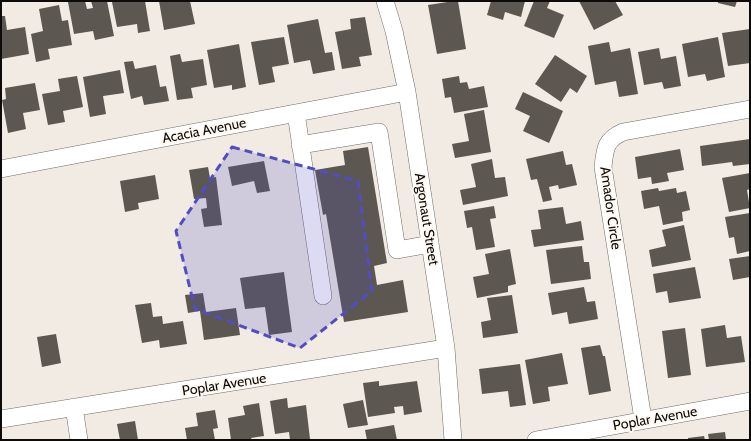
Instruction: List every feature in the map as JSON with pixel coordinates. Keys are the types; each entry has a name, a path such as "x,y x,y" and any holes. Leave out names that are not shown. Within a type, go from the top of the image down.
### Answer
{"street":[{"name":"Argonaut Street","path":"385,1 394,31 407,92 446,348 453,440"},
{"name":"Acacia Avenue","path":"1,169 407,92"},
{"name":"Amador Circle","path":"644,419 603,166 605,150 613,136 623,132 750,109"},
{"path":"296,113 324,296"},
{"path":"300,145 379,132 397,250 430,244"},
{"name":"Poplar Avenue","path":"1,418 446,348"},
{"name":"Poplar Avenue","path":"536,440 750,400"},
{"path":"74,407 79,440"}],"highlighted area":[{"path":"232,147 358,181 372,291 300,348 195,309 176,231"}],"building":[{"path":"85,1 87,9 93,8 91,1 107,1 114,36 95,40 93,31 74,34 68,2"},
{"path":"145,1 150,31 138,33 137,24 117,27 112,2"},
{"path":"159,1 190,1 195,24 164,30"},
{"path":"458,1 466,49 437,54 428,5"},
{"path":"491,1 525,1 521,17 505,12 503,20 487,15"},
{"path":"534,1 550,1 547,8 564,15 554,38 524,26"},
{"path":"579,1 615,1 623,15 594,30"},
{"path":"718,1 737,1 735,7 718,3"},
{"path":"59,5 62,21 68,20 72,45 48,49 50,59 36,62 31,34 43,31 39,9"},
{"path":"1,16 5,16 7,30 25,27 29,54 1,59"},
{"path":"365,17 372,55 359,57 361,66 342,69 335,32 351,29 350,19"},
{"path":"318,19 325,53 332,52 335,70 313,74 310,60 294,63 287,25"},
{"path":"750,29 750,63 728,66 722,33"},
{"path":"284,37 289,64 272,67 275,82 259,85 251,42"},
{"path":"718,37 725,77 707,81 705,74 688,77 682,44"},
{"path":"609,42 611,52 630,48 638,94 619,97 616,81 595,85 588,46"},
{"path":"239,44 246,87 232,90 232,85 214,88 207,50"},
{"path":"659,48 661,59 676,56 681,86 664,89 662,82 644,85 638,52"},
{"path":"180,54 182,62 203,59 207,85 191,88 193,98 177,100 170,56"},
{"path":"555,55 587,76 577,93 570,88 561,102 535,84"},
{"path":"133,61 135,69 156,65 160,87 166,86 169,101 144,105 142,96 131,99 124,62"},
{"path":"120,70 124,93 103,96 106,114 90,117 83,77"},
{"path":"77,76 83,107 63,111 65,122 48,125 42,94 60,91 58,79"},
{"path":"459,76 460,83 467,82 469,89 484,86 488,107 454,113 451,97 445,98 442,79"},
{"path":"35,83 40,110 23,113 26,129 8,133 2,100 6,99 5,88"},
{"path":"523,92 563,111 549,143 523,131 530,116 515,109"},
{"path":"484,110 491,152 455,158 452,144 469,141 464,114"},
{"path":"750,139 750,164 733,166 732,162 702,166 700,146"},
{"path":"368,147 387,263 374,266 377,285 403,280 408,312 344,322 326,214 323,215 315,170 345,165 343,151"},
{"path":"680,149 684,170 667,173 669,181 652,184 651,177 638,179 635,157"},
{"path":"563,151 566,165 572,164 577,185 559,189 558,185 549,187 552,200 543,202 537,179 531,180 526,159"},
{"path":"492,159 495,178 505,177 508,196 463,205 460,190 476,187 471,164"},
{"path":"264,161 270,191 257,193 254,181 232,186 228,167"},
{"path":"208,167 210,178 216,177 222,225 204,227 201,209 207,208 206,198 194,199 189,170"},
{"path":"750,173 750,189 747,190 750,208 729,212 722,178"},
{"path":"155,175 159,199 138,203 139,209 125,212 120,181"},
{"path":"658,188 659,191 676,188 677,193 686,191 690,210 682,212 683,221 663,225 659,206 644,209 641,191"},
{"path":"494,206 496,218 490,219 495,247 476,250 472,227 467,228 464,211"},
{"path":"563,207 566,224 581,221 584,240 534,247 531,230 541,229 538,210"},
{"path":"750,213 750,251 737,254 734,237 729,238 725,217"},
{"path":"684,225 691,260 652,267 649,250 666,246 662,230"},
{"path":"582,246 584,262 589,262 591,279 551,284 546,250"},
{"path":"510,249 516,284 508,286 508,292 477,298 473,277 489,274 485,254"},
{"path":"750,256 750,277 733,280 729,259"},
{"path":"695,267 701,298 669,303 667,291 656,293 653,274"},
{"path":"284,272 292,332 269,335 265,307 245,309 240,278"},
{"path":"584,287 587,302 595,301 598,319 569,324 567,312 552,315 548,293"},
{"path":"203,293 206,312 236,308 240,335 204,340 200,311 188,313 185,295"},
{"path":"512,295 518,333 483,338 481,322 491,320 487,298"},
{"path":"151,303 153,317 162,316 163,324 183,321 187,344 160,348 159,340 142,343 135,305"},
{"path":"725,325 727,338 741,336 745,362 706,367 701,329"},
{"path":"685,328 691,375 668,378 662,331"},
{"path":"56,334 61,363 42,367 37,337"},
{"path":"600,345 603,356 605,356 611,391 589,395 581,348"},
{"path":"562,353 568,384 548,387 550,401 533,404 525,360"},
{"path":"520,364 526,405 510,407 508,391 482,394 479,369"},
{"path":"379,381 379,386 417,381 422,412 404,415 403,406 394,407 395,413 368,417 363,383"},
{"path":"287,398 288,408 306,405 310,439 290,440 289,432 275,434 270,401"},
{"path":"363,400 368,425 348,428 343,404"},
{"path":"259,403 264,436 251,438 252,440 231,440 228,418 245,415 243,406"},
{"path":"215,410 218,428 213,429 215,440 187,440 185,428 198,426 196,413"},
{"path":"135,421 138,440 120,440 117,424"},
{"path":"394,425 397,440 367,440 365,430"},
{"path":"725,432 726,440 709,440 708,434"},
{"path":"704,436 705,440 688,440 688,438"}]}
